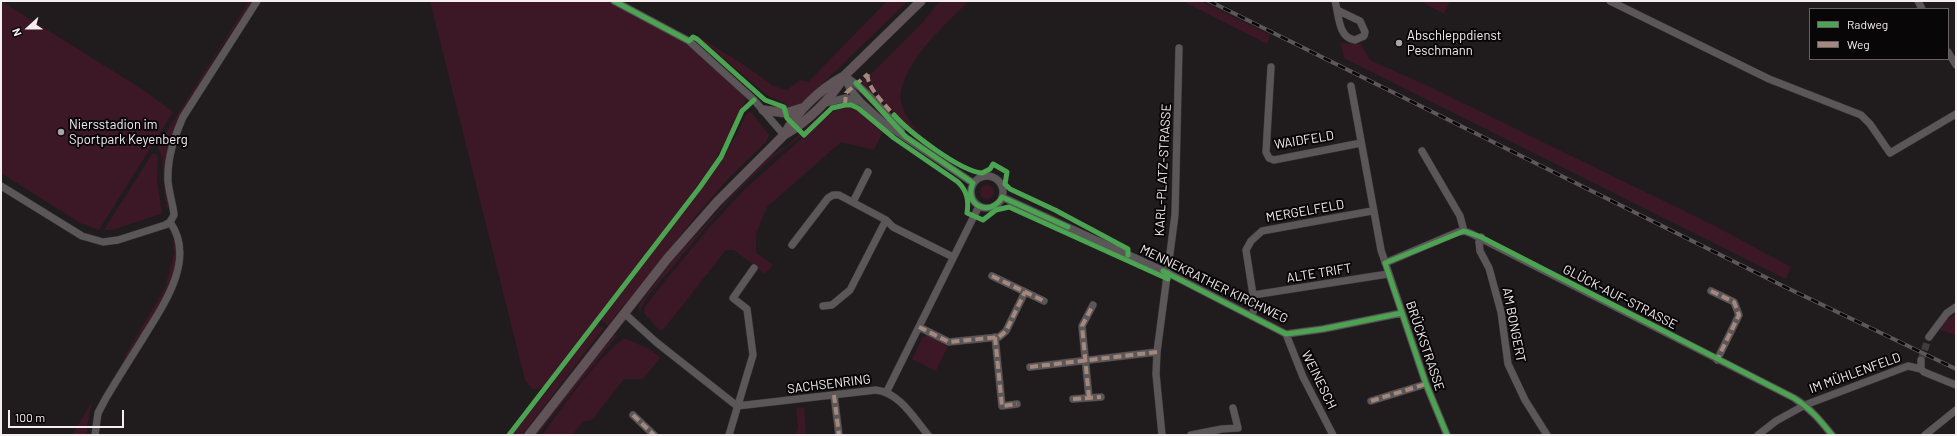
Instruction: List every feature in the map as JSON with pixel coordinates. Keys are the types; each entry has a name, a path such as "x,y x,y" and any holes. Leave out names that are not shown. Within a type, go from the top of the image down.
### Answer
{"main road":[{"path":"529,435 667,259 717,202 784,135 797,128 822,104 836,89 844,76 921,1"},
{"path":"784,135 791,122 806,107 830,84 844,76"},
{"path":"763,110 786,113 806,107"}],"street":[{"path":"1,186 75,232 96,241 118,240 170,222 174,215 168,182 170,152 174,136 183,117 257,1"},
{"path":"614,1 689,41 725,72 763,110 784,135"},
{"path":"1335,1 1337,10 1342,32 1346,37 1355,40 1364,36 1365,32 1360,21 1337,10"},
{"path":"1610,1 1769,79 1861,115 1870,124 1890,153 1956,114"},
{"name":"KARL-PLATZ-STRASSE","path":"1162,435 1156,374 1157,352 1175,215 1180,48"},
{"name":"WAIDFELD","path":"1270,67 1266,152 1269,158 1274,160 1362,143"},
{"path":"844,76 850,89 884,124 906,137 973,183"},
{"path":"844,76 856,83 906,137"},
{"name":"BRÜCKSTRASSE","path":"1351,86 1362,143 1372,211 1388,274 1426,384 1447,435"},
{"path":"822,104 846,98 861,102"},
{"path":"1385,263 1464,231 1460,216 1422,151"},
{"path":"853,202 868,172"},
{"path":"981,176 991,176 1000,182 1002,187 1002,197 995,206 990,208 979,206 972,198 970,188 981,176"},
{"path":"792,245 828,198 833,195 839,195 886,220 893,227 953,257"},
{"name":"MENNEKRATHER KIRCHWEG","path":"1002,197 1012,200 1168,273 1286,334 1323,329 1402,313"},
{"name":"SACHSENRING","path":"737,406 876,390 887,391 979,206"},
{"name":"MERGELFELD","path":"1252,316 1254,308 1253,295 1246,250 1251,241 1262,231 1372,211"},
{"path":"823,306 832,305 850,290 886,220"},
{"path":"95,435 98,413 163,306 174,281 179,262 180,242 170,222"},
{"name":"GLÜCK-AUF-STRASSE","path":"1464,231 1481,237 1805,405 1816,415 1832,435"},
{"name":"AM BONGERT","path":"1481,237 1479,242 1480,251 1488,268 1501,312 1508,364 1525,400 1547,435"},
{"path":"729,435 753,355 747,309 733,298 754,268"},
{"name":"ALTE TRIFT","path":"1253,295 1388,274"},
{"path":"992,276 1044,301"},
{"path":"1711,291 1734,302 1739,314 1717,360"},
{"path":"918,327 949,342 999,337 1006,331 1025,292"},
{"path":"1089,398 1082,326 1093,305"},
{"path":"1929,337 1947,314 1956,307"},
{"path":"624,313 656,342 737,406"},
{"name":"WEINESCH","path":"1286,334 1303,377 1333,435"},
{"path":"995,337 1002,406 1017,404"},
{"path":"1030,367 1157,352"},
{"path":"1921,360 1921,369 1929,374 1956,385"},
{"name":"IM MÜHLENFELD","path":"1758,435 1776,421 1805,405 1908,366 1921,369"},
{"name":"BRÜCKSTRASSE","path":"1371,401 1426,384"},
{"path":"887,391 897,398 928,435"},
{"path":"834,395 839,435"},
{"path":"1073,399 1101,397"},
{"path":"1191,435 1222,429 1238,428 1233,408"},
{"path":"1925,435 1956,410"},
{"path":"633,415 654,435"}],"shaded area":[{"name":"Niersstadion im Sportpark Keyenberg","path":"1,1 145,91 173,112 99,230 80,223 1,173"},
{"path":"249,1 253,1 220,49 172,134 166,164 169,195 167,211 162,159 159,144"},
{"path":"430,1 608,1 672,34 697,52 745,96 745,102 712,166 547,385 537,389 532,389 525,380"},
{"path":"887,1 908,1 798,107 788,111 786,104 768,96 696,35 746,66 773,86 787,90 800,80 808,82"},
{"path":"940,1 969,1 925,46 907,74 902,88 901,101 904,112 924,138 900,118 882,100 871,83 870,75 922,23"},
{"path":"1183,1 1201,1 1270,35 1267,44"},
{"path":"1420,1 1450,1 1444,14"},
{"path":"1341,43 1361,44 1370,60 1432,88 1715,226 1791,267 1786,279 1344,58"},
{"path":"866,79 870,88 895,119 894,120 863,84 862,80"},
{"path":"833,104 834,106 804,132 802,131"},
{"path":"841,107 857,109 883,131 874,150 841,142 767,207 756,234 756,253 773,265 765,274 734,250 726,250 663,330 659,330 644,313 645,307 660,287 708,229 744,190 823,119"},
{"path":"749,112 752,113 769,135 766,142 728,179 700,211 608,325 600,320 719,165 738,132 745,116"},
{"path":"800,134 801,136 757,172 721,210 646,299 639,312 641,302 673,260 770,156 788,145"},
{"path":"152,154 156,154 158,157 157,181 162,212 160,214 112,230 104,230"},
{"path":"984,185 990,185 994,189 994,195 990,199 984,199 980,195 980,189"},
{"path":"173,236 176,252 174,269 169,286 151,321 122,365 126,354 165,288 174,254"},
{"path":"1956,313 1956,335 1940,330 1946,321"},
{"path":"596,323 604,328 522,435 511,435 548,390"},
{"path":"615,334 617,336 537,435 534,435"},
{"path":"928,335 948,346 936,371 912,359 923,337"},
{"path":"624,338 647,348 661,357 643,379 624,379 592,420 584,421 572,435 542,435 590,372"},
{"path":"92,402 87,426 87,435 72,435"},
{"path":"804,407 806,435 796,435 798,427 796,408"}],"tunnel":[{"path":"1921,360 1929,337"}],"railway":[{"path":"1209,1 1781,285 1956,369"}],"marked path":[{"path":"868,74 868,79 873,91 896,117"},
{"path":"845,105 846,93 868,74"},
{"path":"992,276 1044,301"},
{"path":"1711,291 1734,302 1739,315 1717,360"},
{"path":"919,327 949,342 999,337 1006,331 1025,292"},
{"path":"1089,398 1082,326 1093,305"},
{"path":"995,337 1002,406 1017,404"},
{"path":"1030,367 1157,352"},
{"path":"1371,401 1426,384"},
{"path":"834,395 839,435"},
{"path":"1073,399 1101,397"},
{"path":"633,415 654,435"}],"cycle path":[{"path":"614,1 689,41 693,37 697,39 765,100 784,107 787,118 804,135 832,108 851,105 858,108 894,138 958,182 967,196 967,213 983,220 996,210 1009,207 1168,279 1168,273"},
{"path":"856,83 906,137 973,183 971,191 972,197 975,203 979,206 985,208 991,207 1002,197 1068,227"},
{"path":"509,435 700,187 721,157 742,111 754,100"},
{"path":"894,115 901,123 923,141 949,159 961,166 982,173 990,169 993,164 1007,172 1005,184 1010,189 1055,210 1128,249 1128,255"},
{"path":"1447,435 1426,384 1385,263 1464,231 1481,237 1794,398 1805,406 1832,435"},
{"path":"1163,271 1286,334 1323,329 1402,313"}],"place":[{"name":"Abschleppdienst Peschmann","path":"1399,43"},
{"name":"Niersstadion im Sportpark Keyenberg","path":"61,132"}]}
